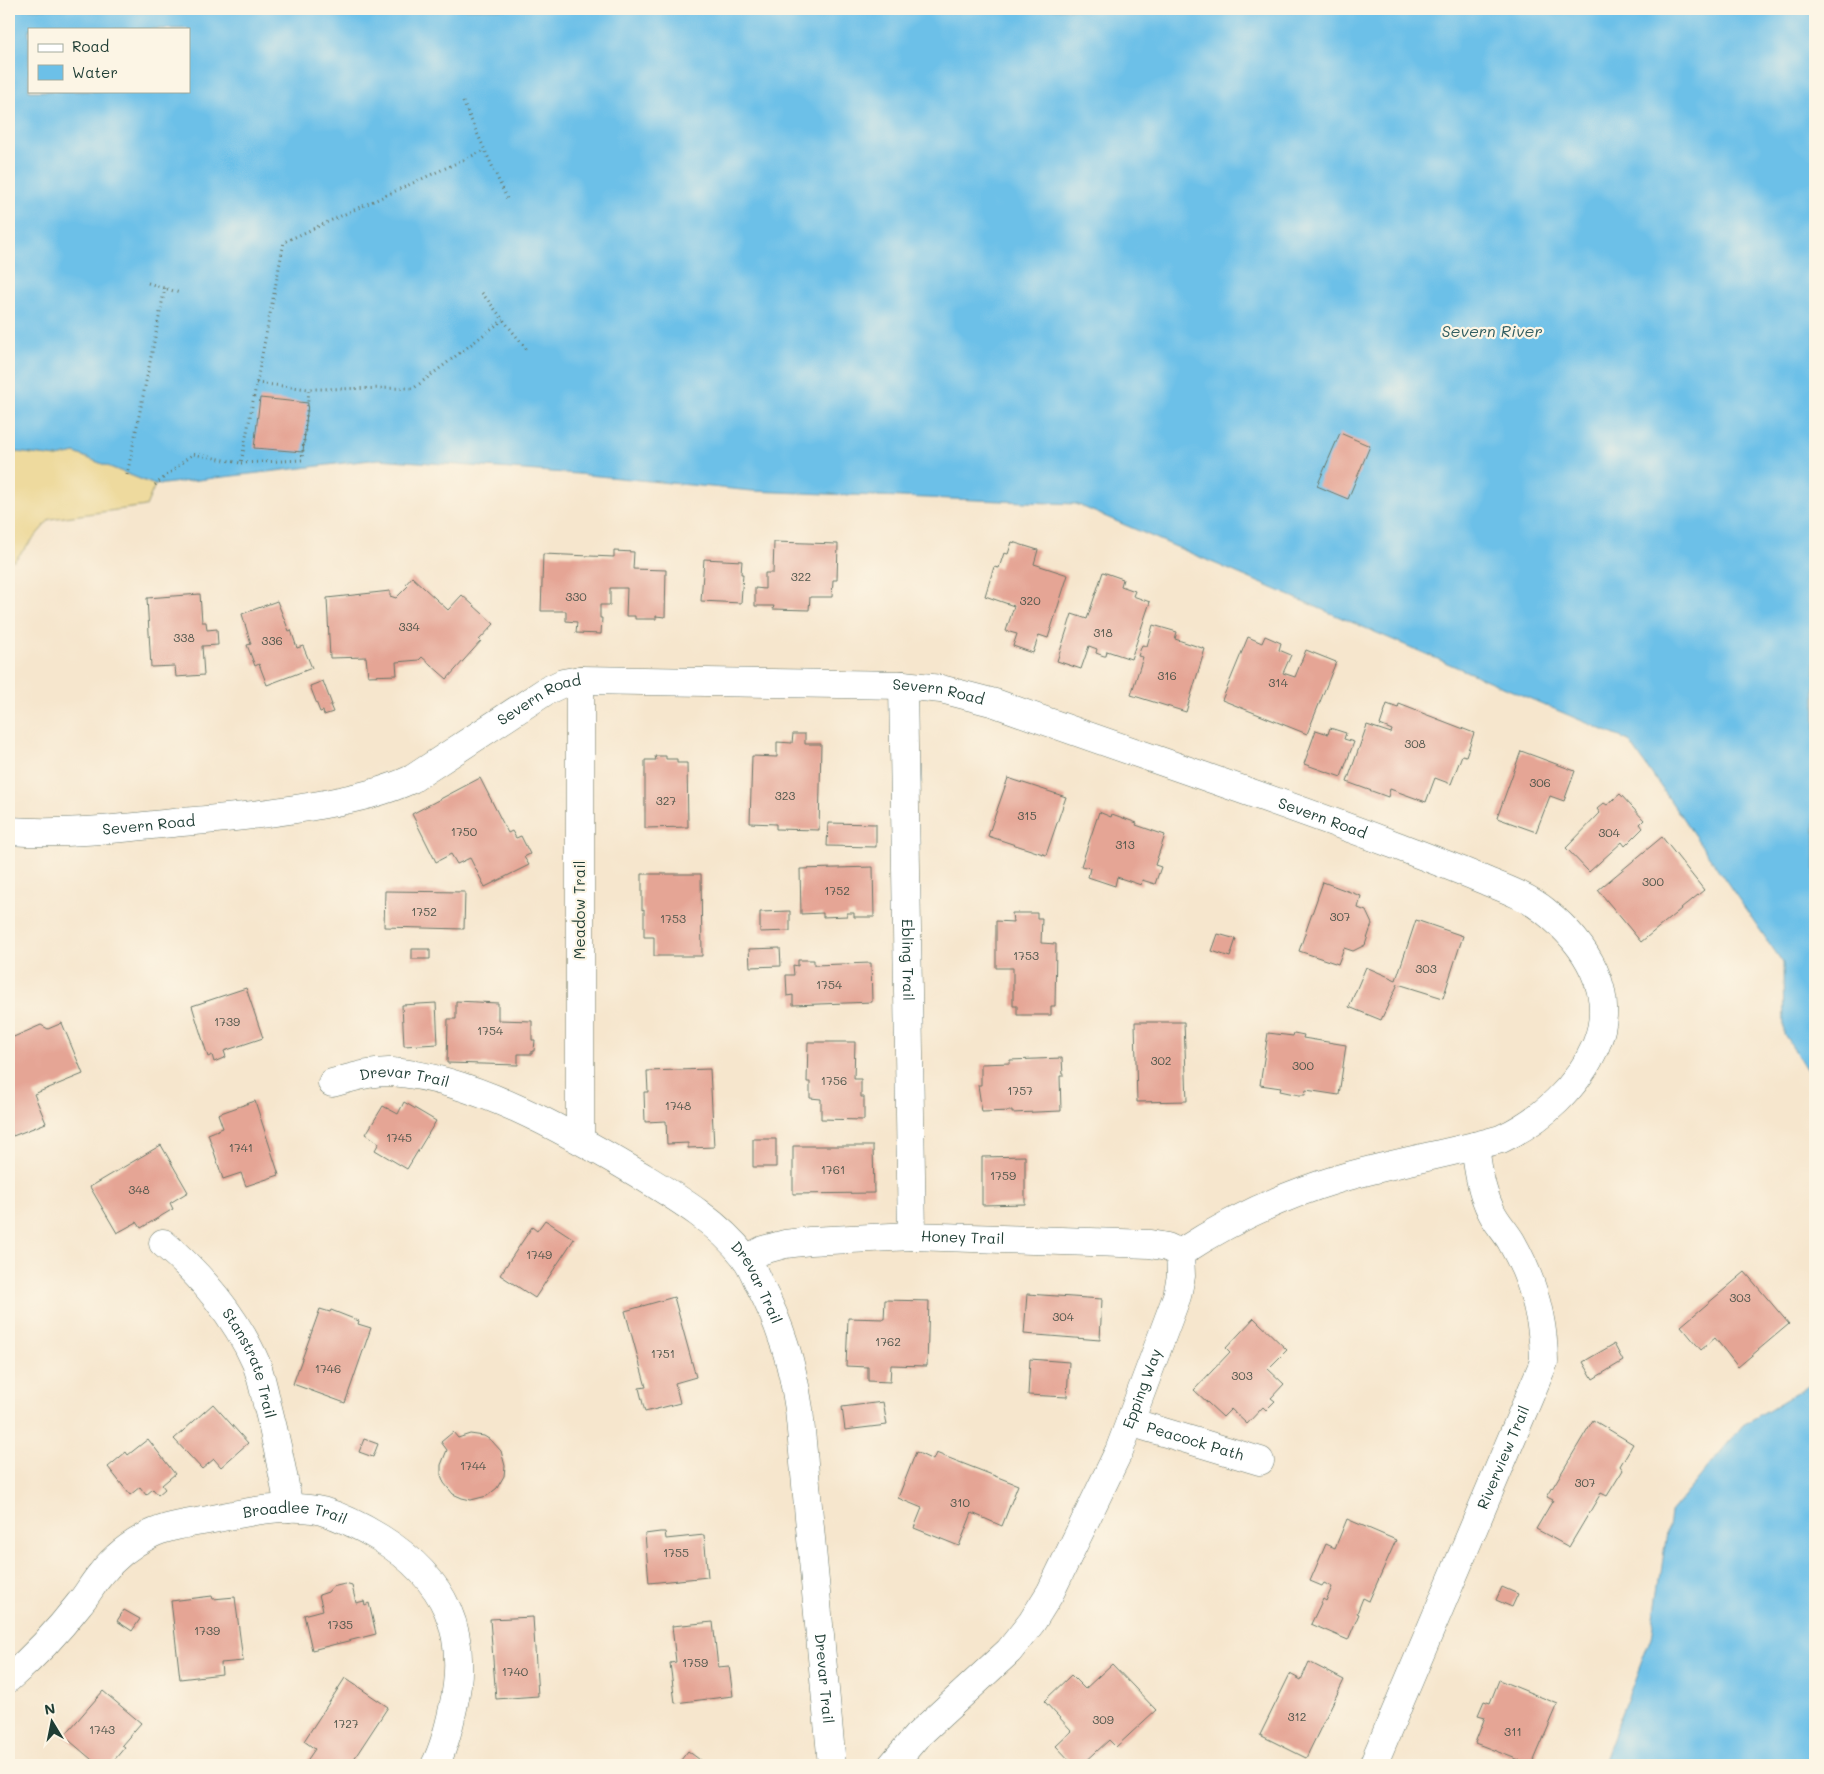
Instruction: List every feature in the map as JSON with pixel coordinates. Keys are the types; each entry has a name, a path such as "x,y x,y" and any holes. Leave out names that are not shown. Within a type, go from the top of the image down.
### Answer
{"street":[{"name":"Severn Road","path":"9,831 66,833 222,818 285,811 390,790 412,779 546,691 563,683 580,680 903,685 941,689 995,703 1347,827 1501,887 1543,909 1561,925 1582,949 1595,971 1602,996 1603,1018 1598,1039 1590,1059 1578,1076 1561,1097 1544,1113 1523,1129 1501,1139 1475,1146"},
{"name":"Meadow Trail","path":"580,680 580,1139"},
{"name":"Ebling Trail","path":"903,685 912,1236"},
{"name":"Drevar Trail","path":"332,1083 360,1075 390,1072 420,1076 506,1104 580,1139 680,1200 729,1238 746,1259 782,1332 795,1380 832,1765"},
{"path":"1180,1253 1220,1228 1278,1200 1311,1188 1374,1169 1475,1146"},
{"name":"Riverview Trail","path":"1373,1765 1544,1362 1544,1338 1538,1308 1528,1277 1511,1240 1492,1213 1480,1180 1475,1146"},
{"name":"Honey Trail","path":"746,1259 763,1250 785,1244 912,1236 1150,1244 1167,1247 1180,1253"},
{"name":"Stanstrate Trail","path":"163,1243 207,1285 245,1340 256,1364 266,1396 289,1508"},
{"name":"Epping Way","path":"892,1765 916,1738 1009,1651 1032,1622 1050,1593 1119,1451 1177,1296 1181,1276 1180,1253"},
{"name":"Peacock Path","path":"1130,1422 1260,1461"},
{"name":"Broadlee Trail","path":"9,1678 30,1660 80,1604 102,1572 130,1547 152,1534 177,1526 234,1515 289,1508 321,1511 366,1530 400,1552 419,1569 439,1592 448,1610 456,1637 459,1660 458,1687 449,1726 435,1765"}],"path":[{"path":"463,102 508,201"},
{"path":"241,463 284,242 485,150"},
{"path":"148,283 180,293"},
{"path":"127,475 165,288"},
{"path":"482,293 528,351"},
{"path":"256,383 309,389 414,388 503,320"},
{"path":"155,486 193,454 241,463 302,460 309,389"}],"sand":[{"path":"9,451 57,457 75,453 155,485 146,506 50,519 14,561 9,559"}],"water":[{"name":"Severn River","path":"9,9 1815,9 1815,1083 1784,1034 1783,963 1629,741 1076,504 752,491 578,474 379,459 155,485 75,453 57,457 9,451"},
{"path":"1815,1382 1815,1765 1602,1765 1651,1637 1670,1513 1743,1425"}],"building":[{"path":"260,398 308,403 303,452 254,448"},
{"path":"1340,433 1370,446 1348,499 1317,486"},
{"path":"774,542 838,544 837,580 833,580 832,597 810,597 809,610 773,609 774,606 755,606 755,588 765,589 765,573 773,573"},
{"path":"1012,542 1038,550 1034,564 1068,575 1048,638 1039,635 1033,653 1013,646 1017,634 1006,631 1014,606 985,596 994,567 999,568 1004,553 1008,554"},
{"path":"614,551 634,552 633,569 666,570 665,617 656,616 656,619 635,619 635,616 626,616 627,588 610,588 610,605 600,605 600,618 602,618 601,634 576,633 577,622 566,621 566,611 541,611 543,554 614,557"},
{"path":"704,559 742,561 741,603 701,601"},
{"path":"1103,572 1123,579 1121,586 1135,591 1133,596 1150,602 1131,659 1107,651 1106,656 1104,656 1096,653 1097,649 1089,646 1081,669 1057,661 1072,614 1087,619"},
{"path":"412,577 448,610 462,595 494,624 447,679 422,657 419,660 396,662 397,675 368,676 366,657 330,658 327,598 390,591 390,596 396,598 408,586 406,584"},
{"path":"200,594 202,622 206,622 207,630 217,629 218,645 202,646 204,675 176,677 175,666 151,667 147,598"},
{"path":"277,601 289,631 291,630 297,648 303,646 312,668 267,685 259,664 255,666 247,645 251,644 242,614"},
{"path":"1153,625 1177,632 1175,639 1205,649 1186,712 1131,695 1143,657 1138,656 1142,645 1147,646"},
{"path":"1265,636 1281,643 1279,650 1291,655 1283,673 1295,677 1306,650 1336,662 1307,734 1222,700 1248,637 1262,643"},
{"path":"323,681 333,712 324,715 323,711 320,712 310,686"},
{"path":"1387,704 1398,708 1399,704 1474,733 1466,756 1462,755 1451,784 1435,778 1426,802 1390,789 1388,797 1347,782 1367,725 1391,733 1392,730 1380,725"},
{"path":"1330,728 1346,733 1344,739 1354,742 1341,777 1304,764 1316,730 1328,734"},
{"path":"793,734 805,734 805,744 821,744 819,830 776,829 776,824 750,823 752,756 777,757 777,742 792,743"},
{"path":"1521,751 1575,771 1564,801 1550,796 1536,832 1497,818"},
{"path":"655,756 666,756 666,759 677,759 677,763 687,763 688,827 645,828 645,760 656,760"},
{"path":"480,778 508,833 512,831 516,838 521,836 530,854 524,857 529,865 485,887 470,858 457,864 451,854 436,862 412,814"},
{"path":"1008,778 1066,797 1046,855 988,836"},
{"path":"1620,794 1644,820 1640,824 1643,828 1625,846 1622,842 1589,872 1566,848 1600,813 1597,809 1604,803 1607,805"},
{"path":"1099,812 1111,817 1112,814 1165,835 1155,865 1161,867 1155,884 1142,880 1141,885 1117,877 1115,886 1088,877 1090,868 1081,866"},
{"path":"828,823 876,824 876,847 827,846"},
{"path":"1662,837 1704,890 1641,942 1598,890"},
{"path":"873,867 874,917 854,917 854,913 847,913 847,916 823,917 823,913 801,914 800,869"},
{"path":"642,874 701,874 702,956 654,956 654,937 644,937"},
{"path":"1323,882 1361,896 1358,908 1366,911 1372,924 1365,945 1353,951 1344,948 1338,964 1299,951"},
{"path":"385,891 465,892 464,929 384,927"},
{"path":"790,911 790,931 760,932 760,912"},
{"path":"1012,913 1037,913 1037,918 1042,918 1041,943 1056,944 1055,1006 1051,1006 1051,1015 1017,1015 1017,1006 1013,1006 1013,968 996,968 996,921 1013,922"},
{"path":"1416,920 1463,936 1443,998 1398,984 1381,1020 1349,1007 1366,967 1396,980"},
{"path":"1218,934 1236,939 1230,957 1212,951"},
{"path":"780,948 781,966 750,967 749,949"},
{"path":"412,949 430,949 430,959 412,959"},
{"path":"798,960 814,960 814,965 871,963 872,1002 793,1005 793,995 787,996 786,975 794,975 793,965 798,966"},
{"path":"246,988 263,1038 224,1051 226,1057 214,1062 212,1055 208,1057 192,1006"},
{"path":"456,1001 498,1003 498,1020 532,1021 532,1040 535,1040 532,1054 518,1054 518,1065 447,1063 448,1019 456,1019"},
{"path":"436,1003 438,1044 404,1046 402,1005"},
{"path":"1135,1022 1184,1022 1187,1101 1137,1102"},
{"path":"62,1023 83,1074 34,1094 46,1123 13,1136 9,1127 9,1039 41,1025 48,1029"},
{"path":"1268,1033 1293,1036 1294,1033 1304,1035 1303,1038 1346,1045 1339,1095 1306,1090 1305,1095 1299,1095 1280,1091 1281,1088 1260,1085"},
{"path":"808,1042 855,1042 854,1079 861,1079 861,1097 864,1097 864,1120 821,1119 821,1099 810,1098 810,1082 807,1082"},
{"path":"1062,1058 1063,1076 1060,1076 1061,1111 982,1112 978,1085 981,1085 981,1064 1010,1063 1010,1060"},
{"path":"710,1069 714,1147 688,1148 688,1143 667,1144 666,1121 645,1122 644,1092 648,1092 647,1071"},
{"path":"255,1101 279,1175 246,1186 241,1173 223,1179 208,1134 223,1128 218,1114"},
{"path":"404,1102 436,1121 407,1169 375,1150 379,1143 366,1134 383,1106 398,1114"},
{"path":"753,1139 776,1139 776,1167 753,1167"},
{"path":"161,1145 188,1192 170,1203 173,1209 141,1228 137,1222 117,1233 90,1187"},
{"path":"793,1146 873,1146 874,1193 793,1194"},
{"path":"1025,1156 1025,1204 982,1205 982,1157"},
{"path":"545,1220 574,1239 535,1298 500,1275 532,1227 537,1231"},
{"path":"1745,1272 1789,1324 1738,1367 1715,1338 1701,1350 1681,1326"},
{"path":"1027,1294 1102,1299 1100,1340 1024,1334"},
{"path":"674,1297 696,1377 675,1383 680,1403 645,1412 639,1388 646,1387 625,1311"},
{"path":"885,1300 929,1301 927,1366 891,1365 890,1382 868,1381 868,1367 846,1366 848,1318 884,1319"},
{"path":"320,1309 330,1312 331,1310 359,1321 358,1324 371,1328 345,1403 293,1384"},
{"path":"1254,1318 1287,1350 1268,1369 1284,1384 1271,1398 1275,1401 1266,1410 1263,1407 1247,1424 1231,1409 1223,1417 1194,1390 1230,1352 1226,1348"},
{"path":"1614,1344 1623,1361 1593,1379 1583,1362"},
{"path":"1030,1359 1069,1362 1067,1397 1028,1395"},
{"path":"883,1402 887,1425 845,1430 842,1407"},
{"path":"213,1404 248,1443 221,1467 214,1459 202,1469 174,1439"},
{"path":"1593,1420 1633,1444 1620,1466 1623,1470 1607,1496 1601,1493 1569,1547 1536,1529 1553,1500 1547,1497"},
{"path":"453,1432 458,1438 470,1434 484,1436 492,1441 501,1451 505,1466 504,1476 497,1488 487,1496 471,1500 462,1498 453,1494 444,1483 441,1475 441,1465 447,1450 441,1442"},
{"path":"148,1439 175,1474 162,1485 165,1489 158,1495 153,1489 146,1495 140,1487 130,1495 108,1467 126,1452 128,1455"},
{"path":"364,1439 378,1444 373,1457 359,1452"},
{"path":"916,1452 933,1460 936,1453 1018,1485 1002,1526 972,1513 959,1546 914,1528 922,1508 898,1498"},
{"path":"1347,1519 1396,1540 1369,1601 1363,1598 1357,1613 1359,1614 1348,1640 1311,1624 1323,1599 1326,1601 1332,1587 1324,1583 1322,1586 1310,1581 1326,1544 1335,1548"},
{"path":"665,1532 666,1539 704,1535 708,1577 649,1583 645,1534"},
{"path":"345,1584 352,1586 356,1603 364,1601 365,1605 369,1603 376,1634 312,1650 304,1615 323,1610 319,1595 328,1592 332,1587"},
{"path":"1502,1587 1518,1594 1512,1607 1496,1600"},
{"path":"212,1596 213,1599 235,1597 243,1661 221,1663 222,1674 180,1679 171,1601"},
{"path":"124,1610 140,1619 132,1631 117,1621"},
{"path":"533,1617 538,1696 496,1699 490,1619"},
{"path":"713,1622 718,1667 729,1666 733,1696 675,1703 670,1663 676,1662 672,1626"},
{"path":"1309,1662 1344,1680 1306,1758 1260,1735 1290,1674 1301,1680"},
{"path":"1112,1664 1156,1710 1116,1747 1109,1740 1082,1765 1074,1765 1056,1746 1072,1731 1044,1701 1071,1675 1085,1689"},
{"path":"345,1678 388,1707 350,1765 304,1765 315,1749 304,1741"},
{"path":"1499,1680 1558,1704 1532,1765 1475,1743 1485,1717 1478,1715 1484,1701 1490,1703"},
{"path":"103,1691 141,1723 122,1745 125,1747 110,1765 98,1765 64,1736"},
{"path":"688,1751 703,1762 708,1765 677,1765"}]}
